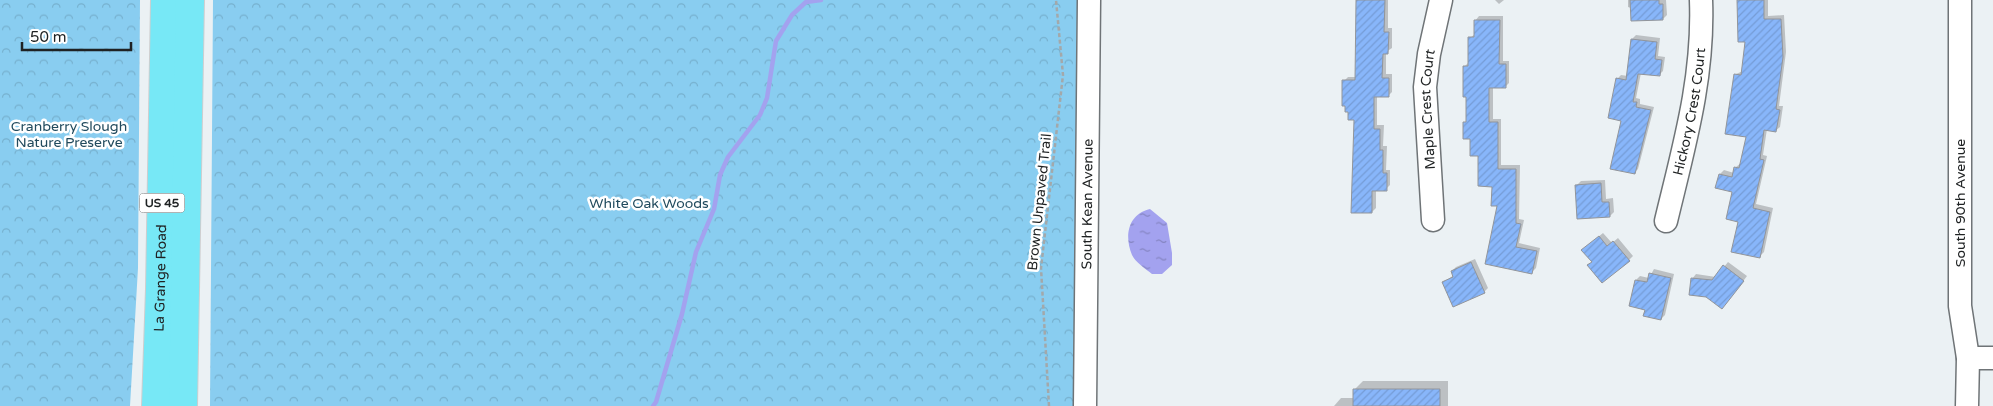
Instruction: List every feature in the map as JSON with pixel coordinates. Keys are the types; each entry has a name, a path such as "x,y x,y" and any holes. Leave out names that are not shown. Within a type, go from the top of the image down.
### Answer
{"highway":[{"name":"La Grange Road","path":"156,406 160,289 164,0"},
{"name":"La Grange Road","path":"183,406 190,0"}],"street":[{"name":"South Kean Avenue","path":"1085,406 1089,0"},
{"name":"Maple Crest Court","path":"1433,220 1424,87 1441,0"},
{"name":"Hickory Crest Court","path":"1666,222 1697,91 1702,25 1701,0"},
{"name":"South 90th Avenue","path":"1960,0 1960,306 1968,358 1967,406"},
{"path":"1968,358 1993,358"}],"path":[{"name":"Brown Unpaved Trail","path":"1049,406 1041,268 1063,75 1056,0"}],"green space":[{"name":"Cranberry Slough Nature Preserve","path":"0,0 140,0 138,268 130,406 0,406"},
{"name":"White Oak Woods","path":"213,0 1088,0 1085,406 210,406"}],"water":[{"path":"1150,209 1167,223 1172,265 1162,274 1152,274 1133,258 1128,240 1128,233 1133,221 1137,216"}],"building":[{"path":"1356,0 1385,0 1384,32 1389,32 1388,54 1383,54 1382,78 1389,78 1389,97 1374,97 1374,129 1380,129 1380,150 1383,150 1383,173 1387,173 1387,191 1372,191 1372,213 1351,213 1354,120 1348,120 1348,112 1345,112 1345,106 1342,106 1342,80 1355,80"},
{"path":"1630,0 1659,0 1659,4 1663,4 1663,20 1631,21"},
{"path":"1737,0 1764,0 1764,19 1781,19 1783,57 1776,109 1780,110 1776,132 1764,130 1760,159 1764,160 1753,208 1770,212 1760,258 1731,252 1738,222 1726,219 1732,192 1715,188 1719,174 1732,177 1734,167 1739,168 1746,137 1725,134 1734,74 1741,75 1745,42 1738,42"},
{"path":"1474,20 1500,20 1499,64 1506,64 1506,88 1489,88 1489,122 1498,122 1498,169 1516,169 1516,223 1521,224 1516,247 1537,251 1532,274 1485,264 1497,206 1491,206 1492,187 1478,186 1478,156 1470,156 1470,139 1463,139 1463,122 1466,122 1466,97 1463,97 1463,66 1468,66 1468,37 1474,37"},
{"path":"1631,39 1657,42 1655,59 1662,60 1660,76 1638,74 1633,102 1637,102 1636,107 1651,110 1635,174 1610,169 1621,121 1608,118 1616,78 1626,80"},
{"path":"1601,183 1602,202 1609,202 1610,217 1577,219 1575,185"},
{"path":"1599,236 1607,246 1613,241 1630,261 1602,283 1587,265 1592,262 1581,250"},
{"path":"1471,262 1485,293 1453,307 1442,282 1453,277 1451,271"},
{"path":"1723,265 1744,281 1722,309 1706,297 1689,295 1691,278 1712,280"},
{"path":"1649,273 1671,278 1661,320 1643,316 1645,310 1629,306 1635,280 1647,282"},
{"path":"1353,389 1440,389 1440,406 1353,406"}],"waterway":[{"path":"653,406 656,402 682,314 696,252 714,209 720,175 728,157 760,115 767,98 776,41 792,15 806,2 821,0"}]}
